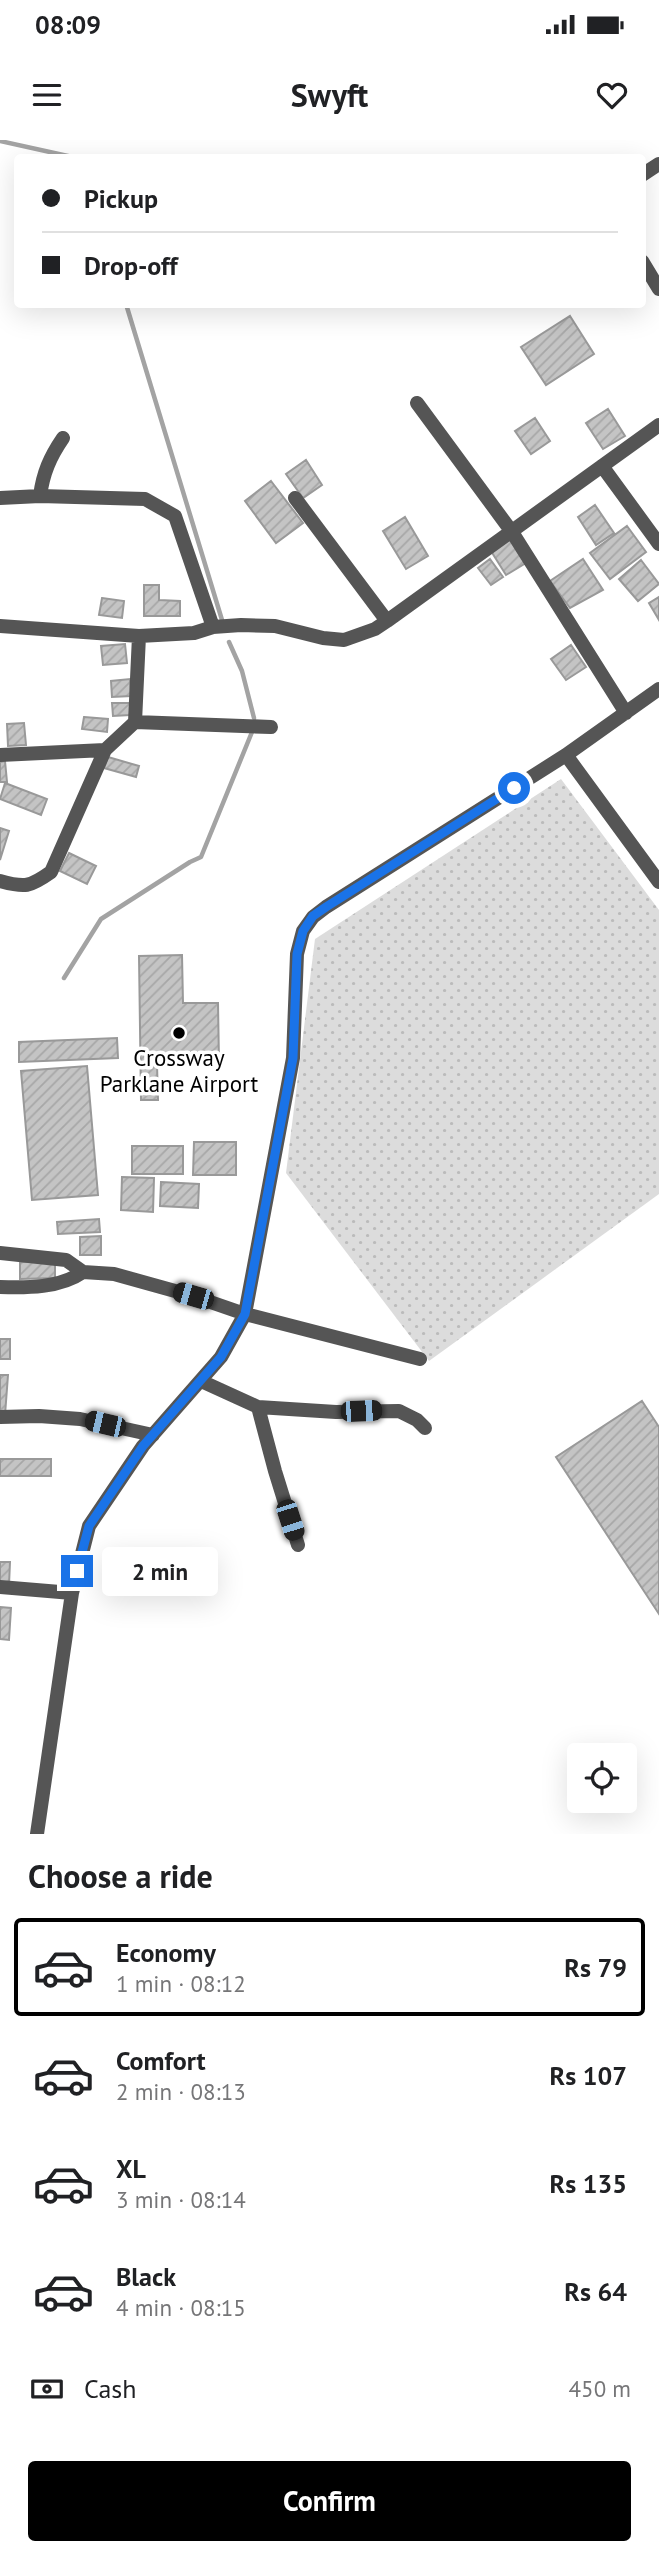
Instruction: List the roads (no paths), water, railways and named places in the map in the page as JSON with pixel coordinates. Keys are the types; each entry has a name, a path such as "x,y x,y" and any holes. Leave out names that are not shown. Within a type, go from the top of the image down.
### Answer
{"street":[{"path":"646,268 659,289"},
{"path":"417,403 512,533 626,713"},
{"path":"0,626 139,636 194,633 213,627 275,626 323,638 344,640 375,629 387,621 658,427"},
{"path":"40,495 50,457 63,438"},
{"path":"602,466 659,544"},
{"path":"0,498 40,495 145,499 175,516 213,627"},
{"path":"295,498 387,621"},
{"path":"0,881 23,887 36,883 51,872 105,750 135,722 139,636"},
{"path":"37,1834 72,1593 89,1526 143,1446 221,1357 245,1314 293,1058 297,954 303,931 313,916 326,907 566,755 659,689"},
{"path":"135,722 271,727"},
{"path":"0,755 105,750"},
{"path":"566,755 659,882"},
{"path":"0,1253 66,1260 83,1272 114,1274 245,1314 419,1359"},
{"path":"0,1287 28,1288 74,1279 83,1272"},
{"path":"201,1381 258,1407 336,1412 399,1411 417,1420 425,1428"},
{"path":"258,1407 298,1545"},
{"path":"0,1417 80,1419 153,1435"},
{"path":"0,1587 72,1593"}],"waterway":[{"path":"0,141 59,154"},
{"path":"127,308 222,620"},
{"path":"229,642 242,671 254,718"},
{"path":"64,978 101,919 201,857 252,732"}],"place":[{"name":"Crossway Parklane Airport","path":"179,1033"}]}
